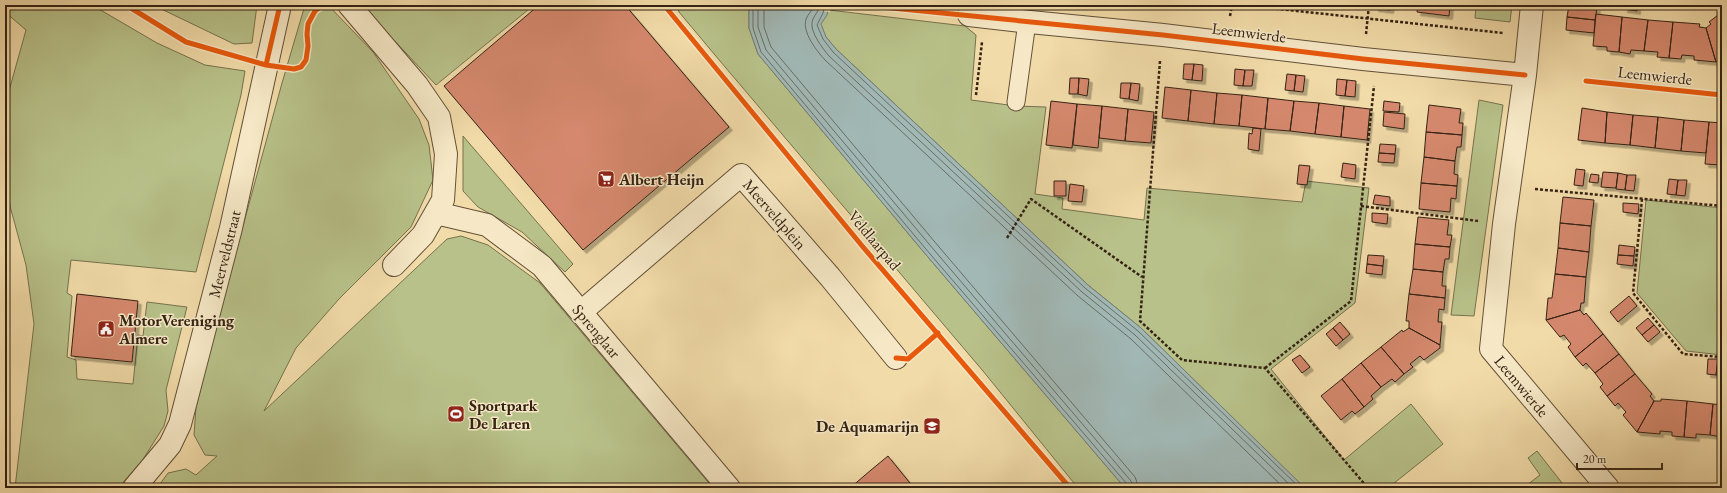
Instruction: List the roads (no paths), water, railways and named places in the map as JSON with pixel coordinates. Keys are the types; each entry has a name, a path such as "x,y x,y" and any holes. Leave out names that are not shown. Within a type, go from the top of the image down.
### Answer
{"street":[{"name":"Meerveldstraat","path":"134,488 170,445 180,424 231,228 280,5"},
{"path":"349,5 417,85 439,117 446,154 443,200 423,235 394,265"},
{"name":"Leemwierde","path":"1532,5 1525,75 1504,224 1491,349 1608,488"},
{"name":"Leemwierde","path":"977,16 1163,34 1377,60 1525,75"},
{"name":"Meerveldplein","path":"581,312 741,174 830,277 896,358"},
{"name":"Sprenglaar","path":"436,213 487,225 542,266 730,488"}],"lane":[{"path":"1016,102 1027,22"}],"water":[{"path":"749,5 829,5 827,15 821,24 826,37 836,49 1088,285 1141,328 1305,488 1125,488 922,250 758,54 749,28"}],"place":[{"name":"Albert Heijn","path":"606,179"},
{"name":"MotorVereniging Almere","path":"106,329"},
{"name":"Sportpark De Laren","path":"456,414"},
{"name":"De Aquamarijn","path":"932,426"}]}
